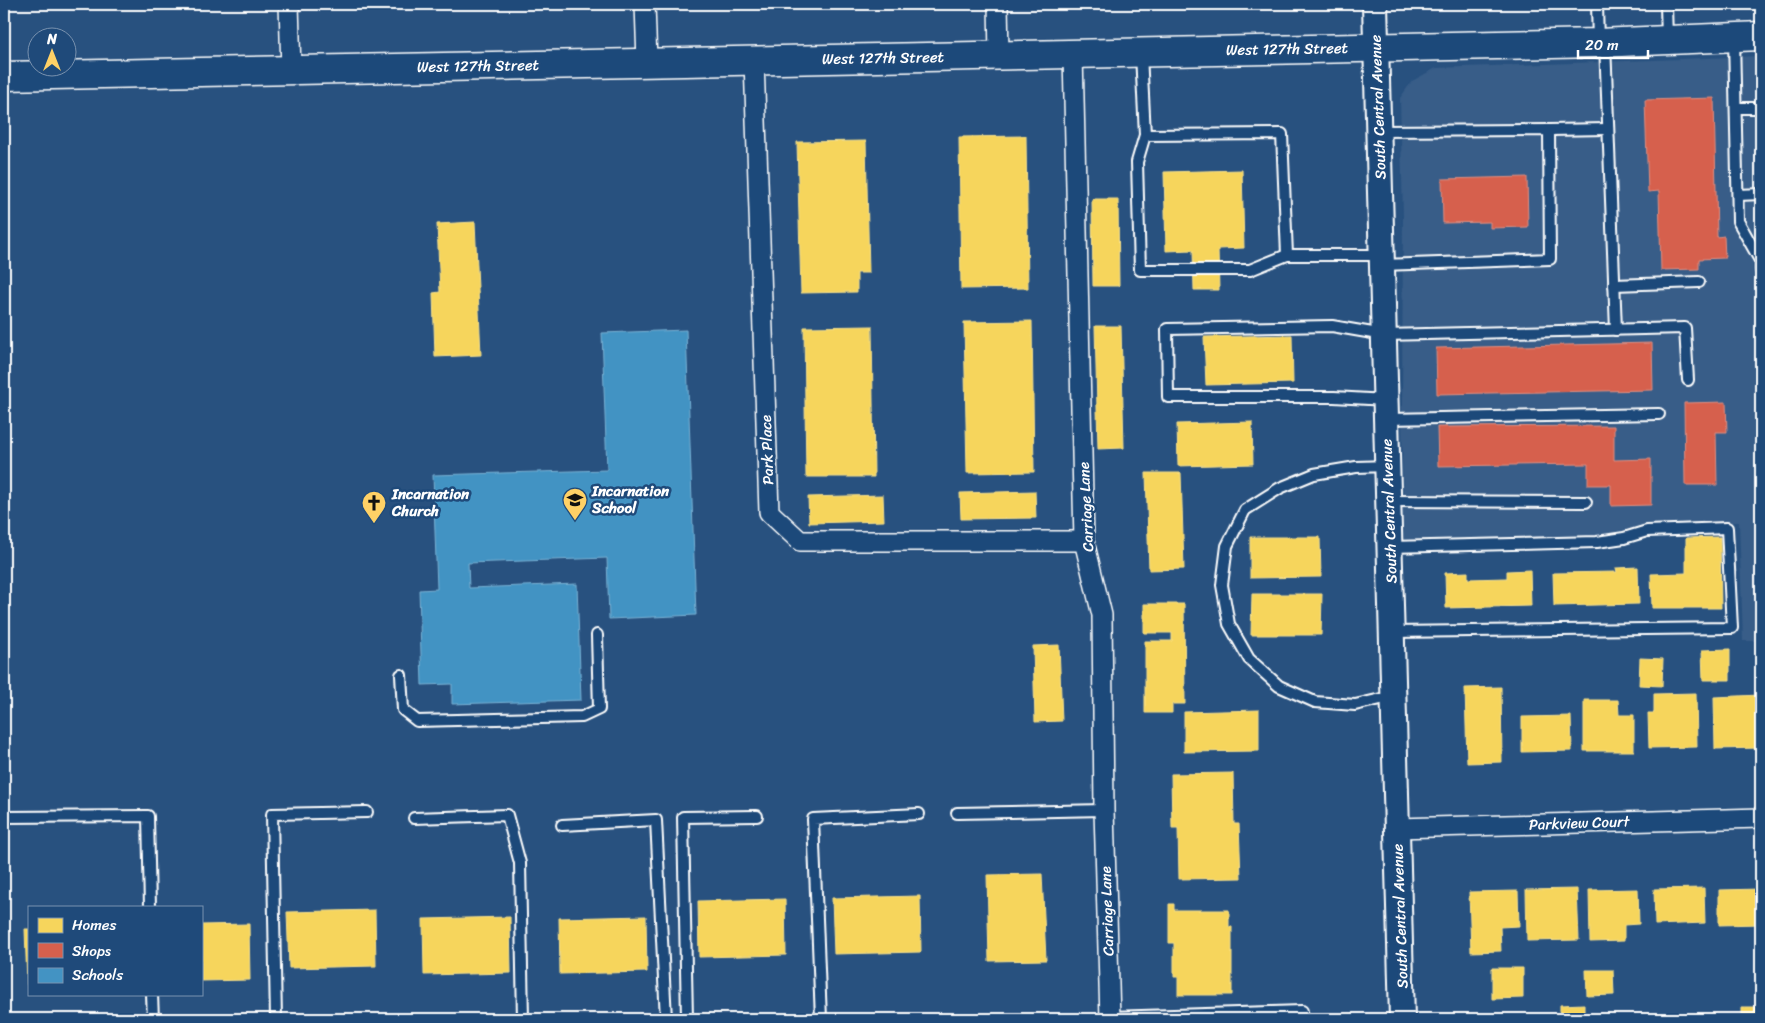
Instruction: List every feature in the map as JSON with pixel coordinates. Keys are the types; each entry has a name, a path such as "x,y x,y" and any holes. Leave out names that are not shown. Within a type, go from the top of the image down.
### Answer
{"main road":[{"name":"West 127th Street","path":"4,76 1601,43 1761,36"}],"street":[{"path":"289,4 291,70"},
{"path":"645,4 647,62"},
{"path":"998,4 1000,55"},
{"name":"South Central Avenue","path":"1375,4 1402,1019"},
{"name":"Carriage Lane","path":"1073,54 1084,540 1102,615 1104,810 1110,1018"},
{"name":"Park Place","path":"754,60 769,512 800,541 1084,540"},
{"name":"Parkview Court","path":"1397,828 1761,818"}],"lane":[{"path":"1597,4 1608,129 1616,330"},
{"path":"1666,4 1667,40"},
{"path":"1734,37 1738,221 1761,262 1761,270"},
{"path":"1141,53 1145,135 1137,162 1140,270 1250,270 1287,255 1382,260 1550,258 1549,130"},
{"path":"1736,108 1761,108"},
{"path":"1379,132 1608,129"},
{"path":"1145,135 1282,134 1287,255"},
{"path":"1738,195 1761,194"},
{"path":"1750,242 1761,242"},
{"path":"1614,285 1700,282"},
{"path":"1658,414 1386,410 1334,397 1168,397 1167,329 1332,326 1384,335 1685,328 1688,380"},
{"path":"1388,466 1356,467 1314,474 1280,488 1245,510 1227,546 1222,585 1230,624 1239,642 1249,659 1279,686 1315,702 1355,705 1394,696"},
{"path":"1389,501 1586,502"},
{"path":"1390,547 1597,542 1624,538 1647,531 1727,528 1732,628 1392,632"},
{"path":"401,676 403,710 417,721 582,717 600,709 596,635"},
{"path":"957,813 1104,810"},
{"path":"276,1019 272,814 367,812"},
{"path":"822,1019 813,819 919,814"},
{"path":"414,818 507,815 520,863 523,1019"},
{"path":"4,817 148,816 150,906"},
{"path":"687,1019 683,817 757,816"},
{"path":"562,825 656,820 666,1019"},
{"path":"152,996 153,1019"},
{"path":"1110,1018 1302,1011"}],"shaded area":[{"path":"1761,56 1761,641 1743,641 1739,522 1656,524 1599,535 1403,542 1403,217 1400,98 1412,81 1436,68"}],"building: Homes":[{"path":"181,4 222,4 222,5 181,6"},
{"path":"1026,136 1028,288 961,289 959,137"},
{"path":"866,141 869,273 857,273 857,292 801,293 797,142"},
{"path":"1242,170 1244,248 1218,249 1219,290 1194,290 1193,250 1166,251 1164,172"},
{"path":"1092,199 1118,199 1119,286 1093,286"},
{"path":"475,222 481,355 435,357 433,293 440,292 437,224"},
{"path":"1032,321 1034,472 967,473 964,322"},
{"path":"872,326 874,477 806,477 804,327"},
{"path":"1095,326 1121,326 1124,448 1098,449"},
{"path":"1292,335 1293,383 1206,385 1204,337"},
{"path":"1252,422 1253,464 1178,466 1177,424"},
{"path":"1146,473 1181,473 1184,569 1149,570"},
{"path":"1035,491 1036,518 961,519 960,493"},
{"path":"883,495 884,521 809,523 808,497"},
{"path":"1250,537 1320,537 1321,577 1250,578"},
{"path":"1720,537 1721,608 1652,608 1651,574 1686,573 1686,538"},
{"path":"1638,567 1639,604 1554,606 1553,573 1617,572 1616,568"},
{"path":"1530,570 1531,606 1446,608 1445,573 1468,572 1468,579 1507,578 1507,571"},
{"path":"1252,594 1322,594 1321,635 1251,635"},
{"path":"1144,604 1184,604 1185,704 1172,704 1172,713 1145,713 1145,641 1172,641 1172,633 1144,633"},
{"path":"1059,645 1062,721 1035,722 1033,646"},
{"path":"1730,649 1730,680 1703,680 1702,650"},
{"path":"1640,658 1663,659 1662,686 1639,685"},
{"path":"1501,687 1502,762 1467,763 1465,688"},
{"path":"1696,693 1697,747 1649,748 1648,713 1654,713 1654,694"},
{"path":"1761,695 1761,748 1715,749 1714,697"},
{"path":"1584,700 1618,700 1619,715 1634,715 1634,751 1584,751"},
{"path":"1259,710 1259,751 1184,752 1184,712"},
{"path":"1571,716 1572,751 1522,752 1522,717"},
{"path":"1233,773 1234,824 1239,824 1241,878 1179,879 1178,828 1172,828 1171,774"},
{"path":"1042,874 1046,960 989,961 987,875"},
{"path":"1704,888 1705,923 1655,925 1654,889"},
{"path":"1577,889 1579,940 1527,941 1526,890"},
{"path":"1638,889 1639,924 1624,925 1624,941 1590,942 1589,890"},
{"path":"1761,889 1761,924 1719,925 1719,890"},
{"path":"1518,891 1519,926 1500,927 1501,951 1471,952 1469,892"},
{"path":"920,896 921,952 834,954 832,898"},
{"path":"785,899 786,955 699,957 698,901"},
{"path":"1169,904 1174,904 1174,910 1229,910 1229,927 1232,927 1232,995 1178,995 1178,977 1174,977 1174,943 1169,943"},
{"path":"375,910 376,966 289,968 287,912"},
{"path":"646,916 647,972 560,974 559,918"},
{"path":"510,917 511,973 424,975 423,919"},
{"path":"249,924 250,980 202,981 202,925"},
{"path":"25,929 28,929 27,985"},
{"path":"1492,968 1523,968 1523,998 1492,999"},
{"path":"1586,970 1613,970 1614,995 1587,996"},
{"path":"1584,1004 1584,1019 1560,1019 1560,1005"},
{"path":"1742,1007 1761,1007 1761,1019 1742,1019"}],"building: Shops":[{"path":"1714,98 1717,237 1724,236 1725,258 1699,259 1699,269 1661,270 1659,191 1648,192 1645,100"},
{"path":"1527,177 1528,227 1490,228 1490,222 1443,223 1442,179"},
{"path":"1652,343 1653,390 1437,394 1436,348"},
{"path":"1726,402 1727,432 1716,432 1717,485 1685,485 1684,403"},
{"path":"1614,426 1614,460 1651,459 1651,505 1611,506 1611,485 1588,485 1588,464 1438,466 1437,427"}],"building: Schools":[{"path":"686,330 696,615 609,619 607,558 468,563 469,588 577,584 581,700 452,704 452,684 422,685 419,590 437,589 433,475 607,470 602,333"}],"place":[{"name":"Incarnation School","path":"575,521"},
{"name":"Incarnation Church","path":"374,524"}]}
